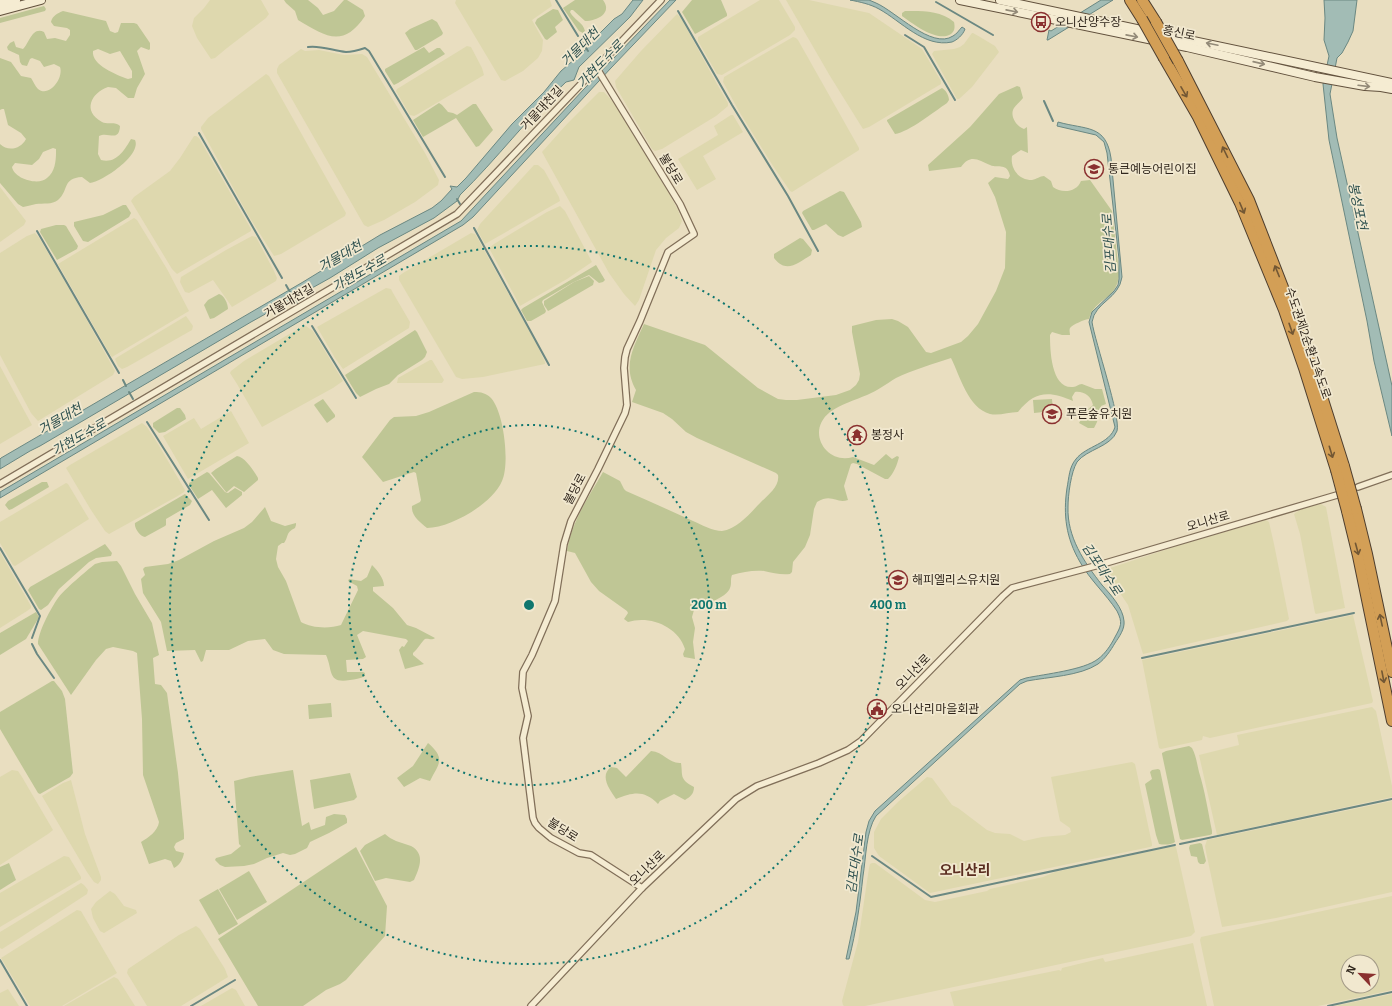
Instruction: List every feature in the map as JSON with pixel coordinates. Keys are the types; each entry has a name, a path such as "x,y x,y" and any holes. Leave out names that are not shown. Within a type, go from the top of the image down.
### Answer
{"highway":[{"name":"수도권제2순환고속도로","path":"1130,0 1198,117 1240,203 1284,310 1340,468"},
{"name":"수도권제2순환고속도로","path":"1142,0 1178,60 1215,130 1252,207 1307,349 1352,510 1367,554 1392,672"},
{"name":"수도권제2순환고속도로","path":"1352,510 1358,556 1392,721"}],"main road":[{"path":"0,4 16,0"},
{"path":"0,11 41,0"},
{"name":"흥신로","path":"960,0 1202,50 1315,77 1392,89"},
{"name":"흥신로","path":"1000,0 1392,83"}],"street":[{"path":"596,67 661,0"},
{"name":"불당로","path":"596,67 680,204 694,234 668,252 627,349 625,357 627,404 625,413 571,521 564,544 555,601 532,656 523,672 522,688 528,716 523,738 526,772 534,823 551,838 564,846 579,853 591,854 642,888"},
{"name":"거물대천길","path":"0,484 457,214 596,67"},
{"path":"1358,487 1392,475"},
{"name":"오니산로","path":"532,1006 642,888 734,801 746,792 772,780 835,756 848,750 861,741 1002,596 1012,588 1337,495"}],"shaded area":[{"path":"210,0 261,0 269,14 266,18 215,58 211,59 197,38 192,26 194,18"},
{"path":"456,0 550,0 552,6 532,20 543,40 542,51 538,58 523,71 505,81 501,80 455,3"},
{"path":"760,0 779,0 795,27 795,30 790,35 722,75 717,74 698,41 698,37"},
{"path":"786,0 809,0 869,13 922,49 941,81 941,84 869,127 863,129"},
{"path":"677,14 681,18 728,103 728,106 716,116 662,149 655,151 652,149 616,87 615,81 641,51"},
{"path":"972,33 995,46 999,52 972,87 959,99 957,99 932,54 934,51 960,47"},
{"path":"793,37 798,40 859,150 792,192 773,166 740,113 723,82 724,77"},
{"path":"467,46 471,47 484,75 418,114 414,116 410,115 396,91 397,89"},
{"path":"301,49 305,51 319,50 344,55 362,54 367,57 425,153 439,180 438,185 415,202 384,220 368,227 364,225 277,73 279,65"},
{"path":"266,74 269,76 346,213 345,216 281,254 274,256 248,215 201,129 208,118"},
{"path":"599,92 604,92 614,103 667,190 682,221 679,228 666,238 656,250 639,300 635,306 624,294 609,273 542,152"},
{"path":"733,115 743,132 703,156 716,179 697,190 678,159 718,135 714,126"},
{"path":"194,136 199,138 251,231 177,274 172,269 131,201 134,197 170,171"},
{"path":"534,165 538,165 544,170 560,201 485,244 477,230 480,224"},
{"path":"0,187 26,221 24,225 0,242"},
{"path":"560,206 565,211 592,262 567,279 520,306 489,248 547,212"},
{"path":"134,218 137,220 167,269 189,311 112,357 58,264"},
{"path":"35,233 78,304 115,371 113,375 38,421 31,413 0,355 0,253 27,236"},
{"path":"471,233 475,234 478,239 537,345 545,364 483,377 462,379 456,377 399,280 399,276 403,273"},
{"path":"252,236 256,237 274,271 277,278 276,281 232,307 213,280 189,293 185,292 180,282 181,277"},
{"path":"386,288 391,289 410,322 409,328 343,369 317,327"},
{"path":"186,316 193,326 192,330 127,367 122,369 118,366 115,359 116,358"},
{"path":"306,326 313,331 343,381 262,427 230,373 244,361"},
{"path":"432,360 444,380 442,383 397,383 398,378"},
{"path":"0,366 32,425 0,444"},
{"path":"231,411 249,443 188,479 163,436 194,418 201,429"},
{"path":"142,423 147,427 158,444 185,490 176,497 109,534 105,531 91,510 66,468"},
{"path":"66,483 89,519 15,566 13,565 0,543 0,522"},
{"path":"1321,504 1326,507 1345,608 1316,614 1300,534 1294,514 1301,509"},
{"path":"1266,520 1269,522 1289,619 1287,621 1143,654 1128,605 1108,575 1107,569 1180,545"},
{"path":"0,552 31,608 0,628"},
{"path":"1353,615 1373,701 1372,703 1210,738 1203,736 1202,740 1161,749 1159,748 1142,660"},
{"path":"1372,707 1376,711 1392,786 1392,797 1217,835 1199,755 1239,745 1237,735"},
{"path":"1132,762 1135,764 1152,844 1150,847 930,893 879,856 874,848 874,832 881,819 927,777 932,778 952,805 987,830 995,833 1010,834 1024,841 1042,837 1065,835 1071,832 1070,828 1060,821 1051,777"},
{"path":"12,770 18,771 53,830 0,865 0,777"},
{"path":"71,780 85,834 101,877 98,884 94,882 87,872 42,796 63,783"},
{"path":"1392,801 1392,892 1276,918 1222,927 1206,852 1205,846 1207,840"},
{"path":"1175,846 1195,932 1191,936 865,1006 843,1005 842,1001 858,942 869,868 870,864 872,863 875,863 925,900 935,902 1043,877 1055,872"},
{"path":"64,856 69,857 81,879 0,927 0,893"},
{"path":"81,883 88,890 87,894 2,949 0,948 0,932"},
{"path":"110,891 115,894 124,906 136,910 137,913 104,933 100,931 93,918 91,909 96,902"},
{"path":"1392,896 1392,990 1380,993 1380,954 1340,954 1340,994 1374,994 1318,1006 1214,1006 1200,940 1201,937"},
{"path":"77,910 81,911 117,973 62,1006 30,1006 1,958"},
{"path":"196,926 200,929 225,969 228,977 181,1006 147,1006 127,973 128,969 179,935"},
{"path":"1193,943 1207,1006 954,1006 950,992 1059,970 1061,971 1062,968 1103,958 1105,962"},
{"path":"114,977 118,979 135,1006 64,1006"},
{"path":"232,988 236,990 245,1006 201,1006"},
{"path":"8,989 19,1006 0,1006 0,993"},
{"path":"1392,994 1392,1006 1335,1006"}],"green space":[{"path":"284,0 308,0 318,8 323,15 334,11 344,0 347,0 363,10 365,16 349,33 341,36 333,36 317,31 298,20 295,11"},
{"path":"575,0 603,0 606,5 605,12 599,18 590,21 585,21 573,10 571,10 570,12 572,15 584,28 585,31 583,33 579,31 563,8"},
{"path":"692,0 721,0 727,16 695,34 682,12"},
{"path":"44,6 46,9 45,11 0,23 0,18"},
{"path":"553,9 558,10 563,20 555,27 557,32 547,40 535,23 537,19"},
{"path":"63,11 106,21 110,31 115,33 118,32 121,23 137,24 150,43 149,50 141,47 137,51 145,74 137,88 134,98 128,98 116,88 108,87 97,93 91,103 92,113 96,118 104,123 116,124 120,126 118,134 99,136 98,154 101,160 111,160 119,156 131,139 135,140 136,146 133,153 120,167 103,178 90,183 82,177 76,178 69,182 56,202 23,207 18,204 0,183 0,144 10,149 18,147 26,139 21,133 8,125 4,109 0,110 0,58 11,62 21,76 31,78 38,89 47,91 51,89 58,81 61,71 60,67 54,64 44,67 40,61 32,58 27,66 22,65 19,55 8,50 7,47 14,41 16,47 23,49 36,31 44,32 47,39 55,38 66,41 70,35 70,30 67,28 54,26 51,22 54,16","holes":["98,49 110,54 120,51 132,71 132,78 128,79 118,75 100,65 93,56 93,51","53,148 56,149 56,159 52,173 47,178 38,181 27,180 17,175 14,171 12,167 15,163 32,165 39,159 43,152"]},
{"path":"905,11 931,12 943,15 954,22 954,30 951,34 946,36 933,34 919,28 902,16 902,13"},
{"path":"432,19 437,22 443,33 442,35 415,50 405,33 410,29"},
{"path":"424,47 429,53 437,48 440,48 445,54 394,85 385,69"},
{"path":"1017,86 1020,87 1023,98 1014,108 1012,114 1014,121 1021,128 1024,129 1027,127 1028,153 1021,150 1012,156 1012,165 1016,173 1027,180 1044,176 1051,181 1053,187 1061,191 1073,190 1081,181 1090,180 1112,211 1119,272 1118,281 1115,288 1096,306 1089,319 1079,322 1070,328 1070,335 1062,335 1052,332 1050,335 1051,359 1060,382 1066,386 1074,387 1082,384 1095,389 1102,389 1106,404 1101,406 1094,428 1088,428 1079,423 1086,411 1093,405 1089,397 1081,392 1075,392 1072,397 1073,401 1057,395 1043,394 1037,396 1024,405 1018,412 990,414 982,411 970,398 961,382 951,358 903,375 871,393 834,409 823,420 819,429 819,437 822,445 828,452 835,456 844,458 853,457 874,465 886,454 892,459 897,456 899,457 895,469 888,479 885,479 857,464 851,464 844,486 848,500 840,501 826,498 817,502 814,509 810,535 805,547 793,562 792,572 790,574 756,571 732,575 731,586 728,592 694,610 692,617 695,628 693,642 695,659 684,657 683,654 685,649 681,641 676,634 662,624 645,620 628,622 624,619 628,613 627,611 599,591 591,582 575,553 567,551 569,540 577,520 603,472 620,481 626,491 708,528 722,531 728,530 744,520 773,490 778,479 778,475 776,473 686,432 663,413 632,402 636,390 630,373 631,356 644,324 705,345 758,388 778,399 786,400 836,395 850,390 856,385 860,374 852,326 876,320 892,319 898,321 908,327 926,352 931,353 961,342 978,324 996,291 1005,268 1006,232 995,197 988,183 995,177 1008,179 1010,176 1005,167 993,166 975,159 968,160 961,167 929,171 928,165 970,127 999,94"},
{"path":"942,88 946,92 949,100 947,103 914,125 895,134 887,120"},
{"path":"439,103 448,112 457,115 473,104 476,104 493,130 479,146 476,147 456,118 423,137 413,120"},
{"path":"840,191 844,192 861,222 862,227 843,237 838,235 826,224 812,230 802,213 803,211"},
{"path":"126,205 131,213 129,217 88,242 83,241 74,226 74,222 103,215"},
{"path":"56,225 66,226 78,246 77,249 57,260 40,232 41,229"},
{"path":"800,238 803,239 812,250 811,255 792,266 783,265 774,258 774,254"},
{"path":"596,265 605,280 603,282 599,283 589,275 572,283 543,300 542,302 546,311 545,313 531,321 527,321 521,310 523,308"},
{"path":"589,276 594,281 593,285 548,311 544,305 544,301 574,282"},
{"path":"219,294 223,296 228,309 210,319 204,305 208,300"},
{"path":"415,330 427,352 425,357 398,375 389,384 360,397 345,375"},
{"path":"474,392 483,393 489,396 496,405 499,414 505,451 502,481 490,498 470,513 448,524 427,528 416,518 412,510 412,506 421,500 416,473 414,472 383,482 362,457 390,420 394,417 416,416 429,412"},
{"path":"323,399 335,415 335,417 327,423 314,405"},
{"path":"1052,399 1053,411 1034,413 1033,400"},
{"path":"177,408 180,408 186,419 165,432 159,433 153,427 153,423"},
{"path":"237,456 249,465 258,480 244,492 234,486 226,492 211,473"},
{"path":"207,472 225,492 228,493 235,488 242,492 242,495 226,508 212,490 198,499 189,483"},
{"path":"42,482 47,482 49,487 12,509 9,510 5,505 8,501"},
{"path":"185,494 192,501 190,505 166,519 165,526 145,537 138,532 135,527 135,523"},
{"path":"265,507 271,521 285,526 296,523 295,528 288,533 284,543 278,546 276,559 301,622 310,626 320,627 341,625 358,590 357,586 348,581 349,579 361,581 367,577 372,565 382,577 384,583 384,586 373,587 373,591 393,608 407,625 435,638 425,639 413,653 413,655 424,664 405,669 399,650 402,646 404,647 408,641 406,639 363,631 357,635 366,657 363,659 346,660 347,672 363,672 365,673 365,676 343,681 334,678 332,675 326,655 284,654 273,650 265,639 248,641 229,650 206,650 203,661 201,662 195,650 167,651 161,622 143,593 141,579 145,575 143,569 145,567 168,564 179,560 214,541 244,528 252,522"},
{"path":"105,544 112,553 111,556 96,558 89,562 59,589 48,605 41,610 39,609 28,590 30,587"},
{"path":"117,561 152,623 159,655 153,658 155,684 161,685 167,693 178,773 184,834 184,839 176,843 174,847 176,851 184,853 181,862 174,868 171,861 165,859 149,864 141,842 155,831 159,822 143,775 142,719 137,653 113,647 106,649 96,660 71,695 38,644 45,620 55,602 61,595 95,564"},
{"path":"36,612 39,617 26,639 0,655 0,633"},
{"path":"54,681 62,691 65,699 73,773 70,777 40,794 0,729 0,712"},
{"path":"331,703 332,717 309,719 308,705"},
{"path":"428,743 434,748 439,757 438,765 430,781 420,778 404,787 397,778 413,766"},
{"path":"1189,746 1192,748 1196,760 1205,794 1212,834 1182,840 1180,839 1162,753"},
{"path":"651,751 659,753 673,762 681,763 684,779 694,787 689,798 685,800 674,794 660,801 658,804 653,799 643,794 628,795 616,799 607,783 606,775 608,771 611,767 617,768 626,777"},
{"path":"1158,769 1160,770 1175,842 1165,845 1159,844 1156,835 1145,784 1152,779 1150,772"},
{"path":"293,770 302,826 309,822 311,830 325,825 326,817 334,814 345,815 347,823 310,842 307,848 295,854 290,855 283,853 254,864 244,866 225,867 220,865 215,860 216,858 231,854 241,846 239,844 234,781"},
{"path":"350,773 357,797 354,800 314,809 310,780"},
{"path":"385,834 396,841 416,849 420,857 420,862 414,880 410,882 386,878 375,881 360,851 365,845"},
{"path":"1202,844 1206,861 1204,864 1200,864 1198,862 1197,857 1191,856 1189,848 1190,845"},
{"path":"356,847 387,906 385,936 346,980 326,990 303,1006 258,1006 218,939"},
{"path":"9,863 16,880 0,890 0,867"},
{"path":"249,871 267,902 237,920 219,889"},
{"path":"218,889 238,924 219,935 199,900"}],"water":[{"path":"633,0 643,0 630,17 579,67 574,80 566,82 552,95 460,195 457,201 434,218 378,248 330,278 251,322 0,469 1,458 303,282 380,235 432,208 452,189 450,186 457,187 466,178 512,124 544,92 561,71 591,45 597,36 614,19 622,14"},
{"path":"670,0 676,0 473,217 463,225 0,498 0,492 461,221 584,89"},
{"path":"850,0 869,0 876,3 924,34 935,38 944,39 957,33 962,27 965,29 960,37 952,42 942,43 932,41 913,32 876,7"},
{"path":"1101,0 1113,0 1047,40 1049,30 1051,31"},
{"path":"1324,0 1357,0 1353,31 1342,53 1337,58 1330,94 1337,138 1392,386 1392,436 1374,361 1329,140 1323,84 1329,56 1324,40"},
{"path":"1058,122 1093,130 1099,134 1105,139 1111,158 1122,277 1120,284 1112,296 1094,315 1092,322 1112,396 1117,431 1110,441 1087,454 1077,462 1070,484 1068,518 1070,529 1078,549 1089,567 1119,607 1123,616 1124,627 1120,636 1103,660 1091,668 1073,674 1027,681 1020,684 876,816 868,837 854,939 849,959 846,959 856,912 866,832 869,821 875,811 1020,680 1074,669 1092,663 1105,652 1112,643 1120,627 1121,622 1117,611 1088,575 1075,553 1067,526 1065,508 1069,477 1074,462 1080,455 1108,437 1115,427 1089,322 1092,312 1114,291 1118,285 1119,279 1119,259 1107,153 1104,142 1096,135 1057,126"}],"waterway":[{"name":"거물대천","path":"556,0 578,36"},
{"path":"936,2 993,35"},
{"path":"678,11 732,105 788,196 818,251"},
{"path":"905,35 924,47 955,100"},
{"name":"거물대천","path":"582,42 588,51"},
{"path":"308,47 318,47 346,52 365,48 369,51 445,177"},
{"name":"김포대수로","path":"1044,101 1053,121"},
{"path":"199,133 282,278"},
{"path":"457,199 460,204"},
{"path":"474,228 549,365"},
{"path":"37,231 119,373"},
{"path":"286,285 290,292"},
{"path":"293,296 297,303"},
{"path":"312,326 356,398"},
{"path":"123,380 126,386"},
{"path":"129,392 133,399"},
{"path":"147,422 209,520"},
{"path":"0,548 40,616 32,638"},
{"path":"1142,658 1354,613"},
{"path":"32,644 37,654 54,678"},
{"path":"1180,844 1392,799"},
{"path":"872,856 931,897 1175,845"},
{"path":"0,960 27,1006"},
{"path":"191,1006 235,980"},
{"path":"1328,1006 1392,992"}],"place":[{"name":"오니산양수장","path":"1041,22"},
{"name":"통큰예능어린이집","path":"1094,169"},
{"name":"푸른숲유치원","path":"1052,414"},
{"name":"봉정사","path":"857,435"},
{"name":"해피엘리스유치원","path":"898,580"},
{"name":"오니산리마을회관","path":"877,709"}],"district":[{"name":"오니산리","path":"965,870"}],"water label":[{"name":"가현도수로","path":"600,64"},
{"name":"봉성포천","path":"1358,206"},
{"name":"가현도수로","path":"359,273"},
{"name":"가현도수로","path":"79,437"}]}
